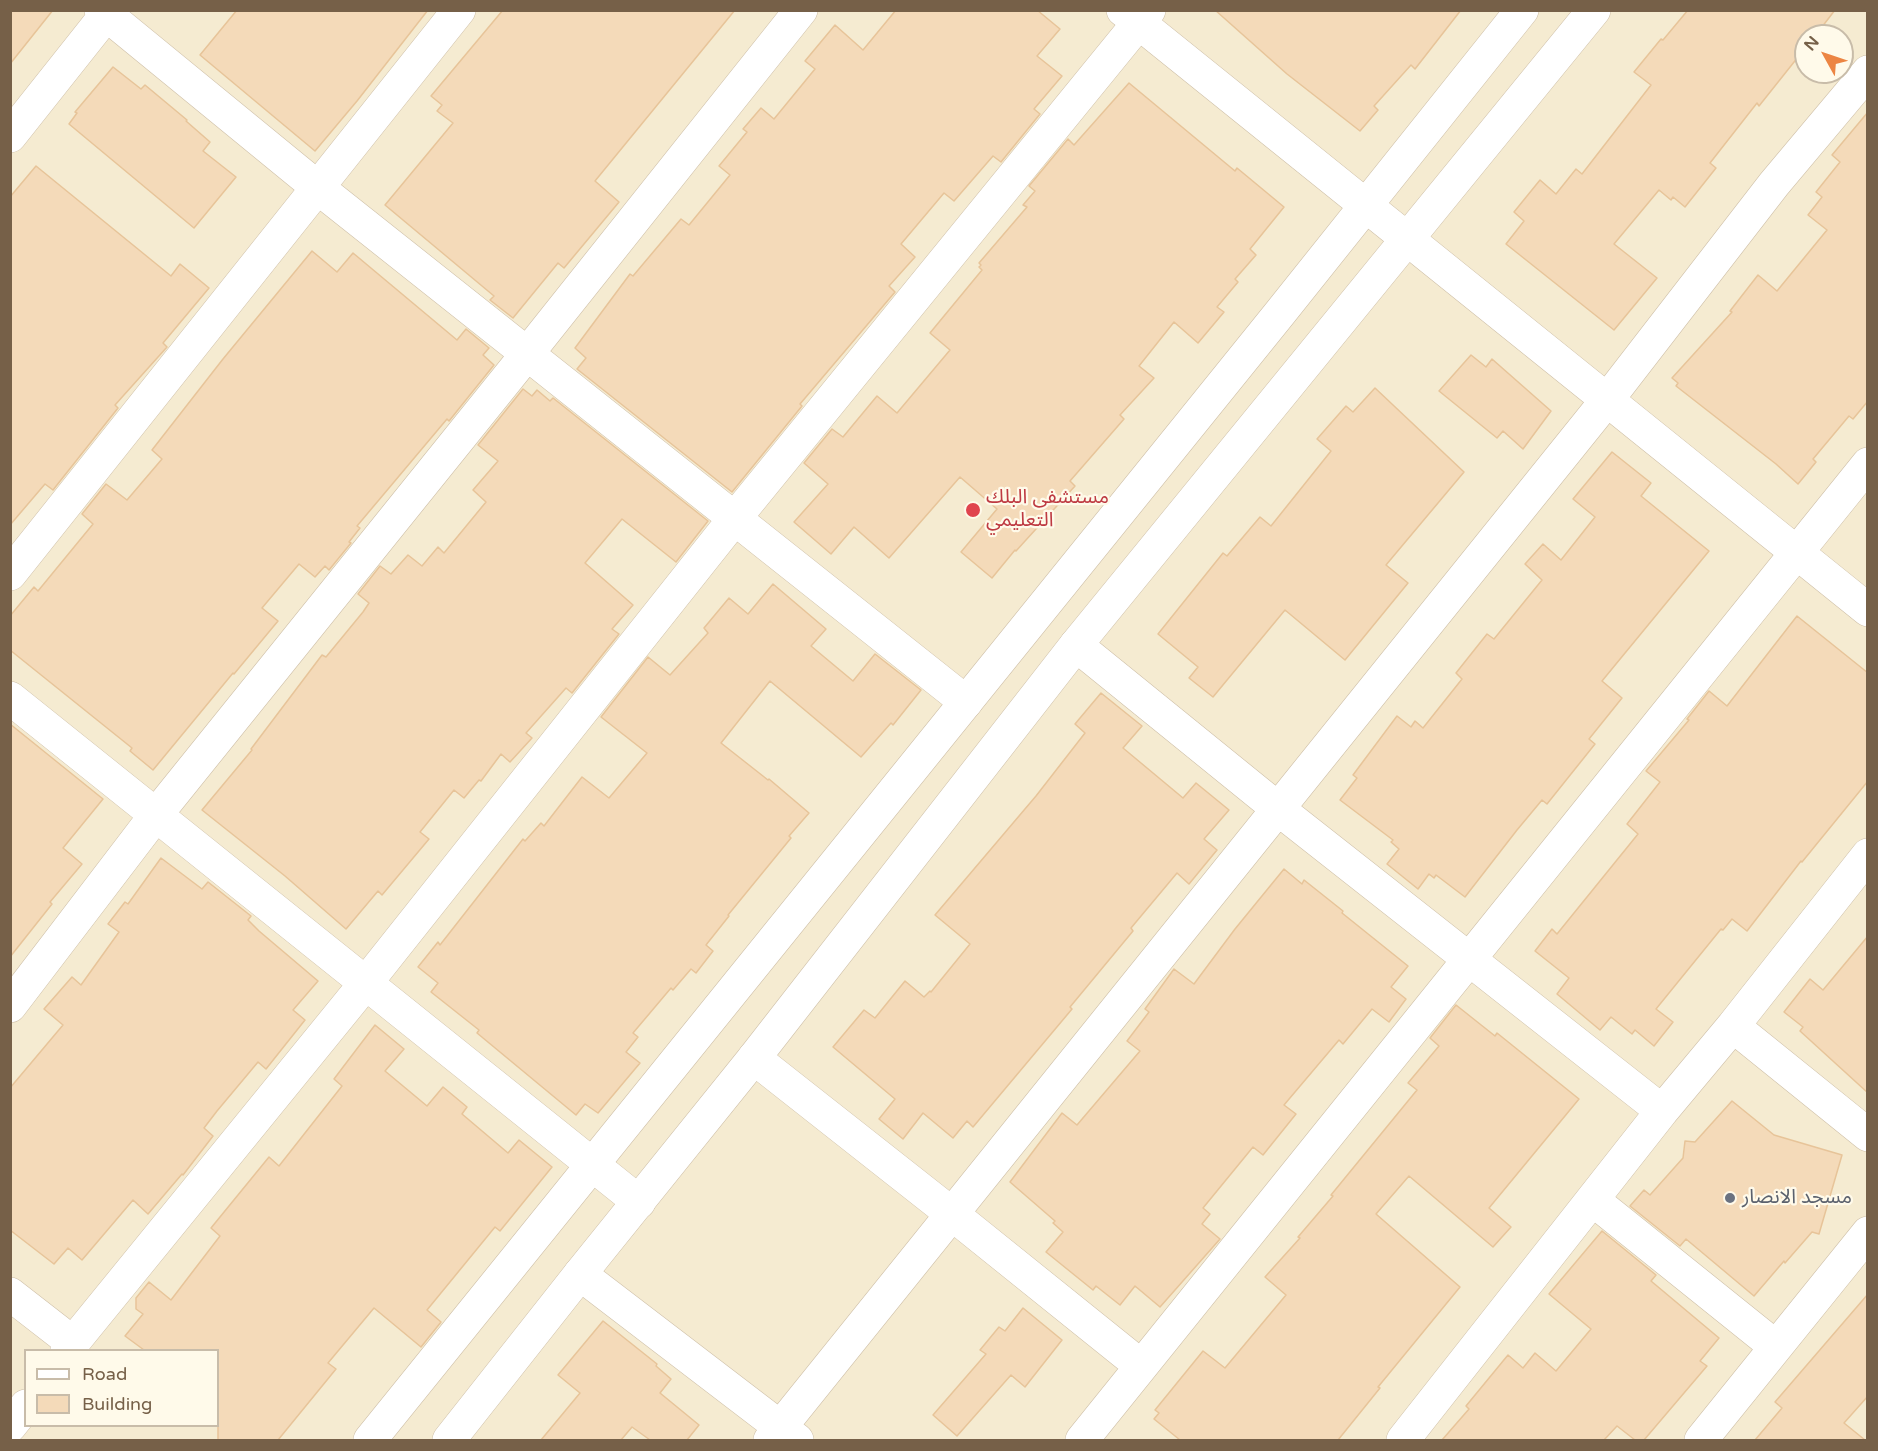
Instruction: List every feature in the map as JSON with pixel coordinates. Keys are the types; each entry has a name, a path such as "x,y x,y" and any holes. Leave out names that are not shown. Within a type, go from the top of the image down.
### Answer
{"street":[{"path":"10,574 459,10"},
{"path":"10,1006 155,816 801,10"},
{"path":"370,1440 1522,10"},
{"path":"449,1440 754,1058 1076,645 1594,10"},
{"path":"10,136 106,12 317,187 966,702"},
{"path":"10,1294 70,1347 365,984 1137,15 1407,240 1868,610"},
{"path":"580,1274 782,1436 952,1214 1607,400 1774,184 1868,72"},
{"path":"1082,1440 1868,465"},
{"path":"1076,645 1277,808 1662,1111"},
{"path":"10,698 639,1202"},
{"path":"1403,1440 1662,1111 1733,1026 1868,855"},
{"path":"1733,1026 1868,1135"},
{"path":"754,1058 1141,1366"},
{"path":"1593,1200 1776,1347"},
{"path":"1701,1440 1868,1233"},
{"path":"10,1426 24,1408"}],"shaded area":[{"path":"10,11 1867,11 1867,1440 11,1440"}],"building":[{"path":"10,10 53,10 10,64"},
{"path":"237,10 428,10 315,151 200,55"},
{"path":"503,10 735,10 595,181 619,202 564,268 558,263 513,318 490,300 494,296 385,205 453,123 437,111 442,105 431,96"},
{"path":"896,10 1037,10 1060,29 1037,56 1062,76 1034,109 1040,114 1001,162 993,156 954,201 944,193 901,244 915,257 889,286 895,292 800,404 802,406 732,492 577,369 586,358 575,348 630,274 633,276 681,219 689,225 730,175 719,166 747,132 743,129 761,108 774,119 815,69 805,61 835,25 863,50"},
{"path":"1215,10 1461,10 1415,69 1411,65 1374,106 1378,110 1360,131 1287,74"},
{"path":"1688,10 1835,10 1824,24 1794,24 1794,62 1759,106 1757,103 1710,163 1716,168 1685,207 1673,197 1671,200 1659,190 1614,244 1657,278 1614,330 1506,244 1524,221 1514,212 1540,180 1556,194 1576,169 1582,174 1651,85 1634,72 1661,39 1663,40"},
{"path":"113,67 141,89 145,85 187,120 210,142 203,151 236,177 194,228 69,124 77,113 75,112"},
{"path":"1129,83 1235,171 1237,168 1284,207 1250,249 1256,255 1235,279 1238,282 1217,307 1224,312 1198,343 1174,322 1139,366 1154,378 1120,415 1124,419 1070,481 1075,486 992,578 961,552 997,509 960,477 889,558 854,527 831,554 794,522 828,484 804,463 832,429 843,437 877,396 897,413 950,350 930,333 982,270 979,263 1027,207 1023,205 1035,191 1029,186 1068,139 1074,145"},
{"path":"1868,112 1868,401 1853,419 1849,416 1813,459 1816,462 1798,484 1776,464 1676,386 1678,383 1672,378 1732,312 1730,311 1758,275 1777,291 1827,230 1808,215 1822,197 1816,192 1840,162 1832,155"},
{"path":"36,166 171,276 180,264 209,288 163,343 167,347 115,405 118,408 53,490 45,484 10,525 10,197"},
{"path":"312,251 337,272 353,253 457,340 466,329 489,348 483,355 494,365 449,421 447,419 357,526 360,528 349,542 351,543 329,570 325,566 315,577 299,564 262,608 278,621 153,770 130,751 132,748 10,650 10,616 34,587 38,591 93,524 82,514 106,484 127,500 162,459 152,450"},
{"path":"1471,355 1486,367 1492,359 1551,411 1523,449 1503,431 1497,438 1439,391"},
{"path":"1375,388 1464,472 1386,565 1408,583 1345,660 1285,610 1213,697 1189,678 1198,667 1158,634 1223,553 1227,556 1260,517 1271,526 1331,451 1317,439 1346,406 1353,412"},
{"path":"523,389 532,396 537,390 550,401 553,398 708,521 676,562 622,519 585,563 633,605 612,629 619,634 572,693 566,688 526,733 532,738 510,762 501,754 481,781 479,780 464,798 454,790 420,832 429,839 382,895 378,891 346,929 285,876 202,810 252,750 322,655 326,657 363,612 369,603 358,594 380,566 391,574 408,555 422,566 438,547 444,553 486,502 473,490 498,461 478,445"},
{"path":"1612,452 1651,483 1641,496 1709,551 1602,681 1622,698 1589,739 1595,744 1547,804 1542,800 1465,897 1436,875 1434,878 1429,874 1418,889 1387,864 1399,849 1391,842 1393,840 1340,800 1357,778 1353,775 1397,716 1411,727 1415,721 1423,728 1462,679 1456,673 1487,634 1494,639 1542,580 1525,564 1543,544 1561,560 1595,517 1573,499"},
{"path":"773,584 826,629 811,646 853,681 875,654 921,690 893,725 891,723 861,757 770,681 721,743 809,813 706,945 713,951 696,973 691,969 673,990 671,988 633,1033 638,1037 626,1052 640,1063 598,1113 585,1104 576,1115 477,1033 479,1030 431,992 438,983 418,967 438,942 440,945 523,839 525,841 541,823 544,826 582,777 609,798 647,753 601,717 648,657 670,675 708,633 704,628 729,598 748,614"},
{"path":"1797,616 1868,673 1868,781 1801,861 1747,931 1732,919 1723,930 1721,929 1656,1009 1673,1022 1654,1046 1635,1030 1632,1034 1611,1017 1600,1030 1557,994 1569,978 1535,951 1552,929 1557,934 1638,834 1627,824 1660,782 1646,771 1689,720 1687,719 1709,691 1727,706"},
{"path":"1101,693 1142,726 1123,748 1183,798 1196,783 1229,810 1204,839 1217,850 1189,884 1177,873 1131,928 1133,931 1070,1007 1072,1009 973,1127 967,1121 953,1138 923,1113 903,1139 879,1119 895,1099 833,1047 864,1010 875,1018 905,981 924,997 931,992 970,944 935,915 1036,796 1085,733 1075,724"},
{"path":"10,724 103,799 63,848 82,864 50,902 52,904 10,957"},
{"path":"161,858 202,889 208,882 251,916 248,920 259,931 318,981 293,1010 305,1020 266,1069 258,1062 217,1111 204,1128 213,1136 183,1175 148,1214 133,1200 82,1260 68,1248 54,1264 10,1230 10,1088 63,1025 44,1009 72,977 81,985 119,932 108,924 125,902 128,904"},
{"path":"1284,869 1302,884 1304,880 1408,966 1391,987 1406,999 1389,1022 1372,1009 1343,1044 1339,1040 1284,1105 1296,1114 1263,1155 1253,1147 1203,1208 1210,1214 1202,1224 1220,1239 1160,1307 1135,1286 1120,1305 1096,1286 1093,1290 1046,1252 1063,1232 1053,1223 1055,1221 1010,1182 1062,1113 1077,1125 1140,1051 1127,1041 1149,1012 1145,1009 1174,969 1194,984"},
{"path":"1868,936 1868,1093 1800,1031 1803,1027 1784,1012 1810,979 1823,990"},
{"path":"1456,1005 1495,1036 1497,1033 1579,1099 1489,1208 1511,1227 1493,1247 1409,1176 1376,1214 1460,1287 1338,1440 1180,1440 1154,1419 1159,1413 1155,1410 1203,1351 1225,1368 1286,1295 1265,1277 1300,1238 1298,1237 1333,1196 1331,1195 1417,1090 1408,1083 1439,1046 1430,1038"},
{"path":"375,1025 404,1049 385,1071 427,1106 443,1087 467,1107 462,1114 508,1153 519,1140 552,1167 500,1231 495,1227 427,1310 441,1322 421,1347 374,1308 328,1363 336,1369 278,1440 218,1440 219,1349 143,1349 125,1336 143,1314 136,1309 136,1298 149,1282 171,1300 220,1236 211,1228 269,1157 279,1166 342,1086 334,1079"},
{"path":"1732,1101 1774,1135 1842,1155 1819,1234 1812,1232 1754,1296 1686,1239 1680,1246 1630,1206 1644,1190 1650,1195 1683,1158 1685,1141 1695,1142"},
{"path":"1602,1231 1656,1275 1651,1281 1719,1338 1700,1361 1707,1366 1644,1440 1635,1440 1617,1426 1604,1440 1442,1440 1469,1409 1466,1406 1508,1355 1523,1368 1535,1353 1556,1371 1591,1329 1549,1294"},
{"path":"1868,1294 1868,1396 1844,1423 1865,1440 1755,1440 1782,1408 1775,1402"},
{"path":"1023,1308 1062,1340 1025,1387 1011,1375 957,1436 933,1415 986,1354 980,1350 999,1327 1005,1331"},
{"path":"603,1321 657,1364 656,1366 671,1379 660,1393 699,1425 687,1440 650,1440 632,1427 621,1440 541,1440 580,1393 558,1375"}],"place":[{"name":"مستشفى البلك التعليمي","path":"973,510"},
{"name":"مسجد الانصار","path":"1730,1198"}]}
